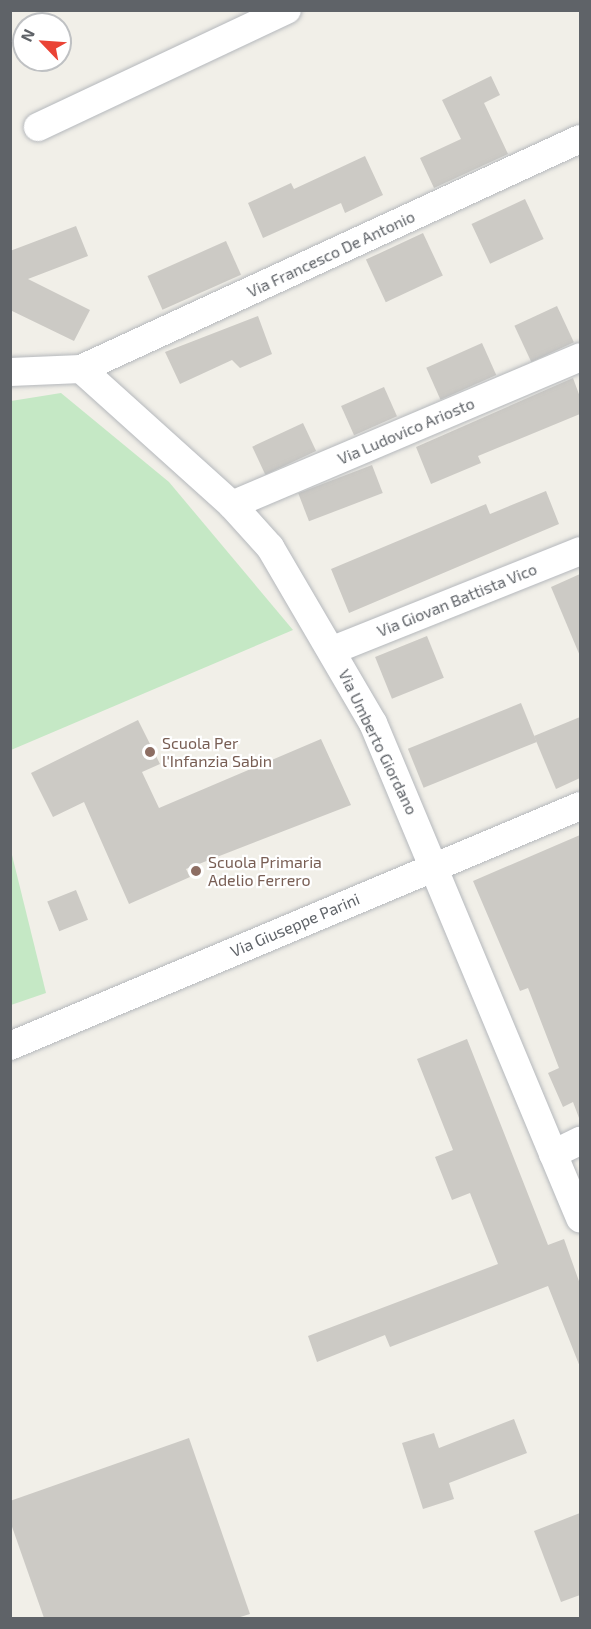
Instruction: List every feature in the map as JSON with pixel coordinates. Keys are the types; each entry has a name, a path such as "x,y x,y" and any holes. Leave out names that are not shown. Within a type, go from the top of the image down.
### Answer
{"street":[{"path":"38,127 287,10"},
{"name":"Via Francesco De Antonio","path":"81,369 580,140"},
{"name":"Via Ludovico Ariosto","path":"232,505 580,357"},
{"path":"10,372 81,369"},
{"name":"Via Umberto Giordano","path":"81,369 232,505 270,547 333,650 373,723 435,865 580,1218"},
{"name":"Via Giovan Battista Vico","path":"333,650 580,551"},
{"name":"Via Giuseppe Parini","path":"10,1047 435,865 580,806"},
{"path":"553,1154 580,1141"}],"green space":[{"path":"61,393 169,482 293,630 11,750 11,401"},
{"path":"11,851 46,993 10,1005"}],"building":[{"path":"491,76 500,95 484,103 508,154 434,188 420,158 461,139 442,100"},
{"path":"365,156 383,195 345,213 341,203 263,238 248,203 291,183 294,189"},
{"path":"525,199 544,239 490,264 472,224"},
{"path":"76,226 88,256 28,279 90,310 74,341 10,310 10,251"},
{"path":"423,233 443,276 386,302 366,260"},
{"path":"226,241 241,275 162,310 147,276"},
{"path":"557,306 574,342 531,362 514,326"},
{"path":"258,316 272,354 240,368 232,360 180,384 165,352"},
{"path":"482,343 496,375 441,400 426,368"},
{"path":"573,378 580,397 580,414 478,456 481,463 431,484 416,447"},
{"path":"384,387 397,416 354,435 341,406"},
{"path":"303,423 316,451 265,475 252,447"},
{"path":"372,465 383,493 309,521 298,493"},
{"path":"546,491 559,524 349,613 331,569 486,504 490,514"},
{"path":"580,574 580,656 551,587"},
{"path":"427,636 444,678 392,699 375,657"},
{"path":"521,703 537,742 424,788 408,749"},
{"path":"580,717 580,778 556,789 534,736"},
{"path":"138,720 160,764 142,772 159,808 321,739 351,805 186,869 190,877 129,904 84,802 53,817 31,773"},
{"path":"580,835 579,1118 573,1102 563,1107 548,1073 559,1068 528,988 520,991 473,881"},
{"path":"76,890 88,920 59,931 47,902"},
{"path":"467,1039 548,1245 564,1239 580,1284 580,1367 548,1286 390,1347 385,1335 317,1362 308,1336 498,1264 470,1193 452,1200 435,1157 453,1150 417,1059"},
{"path":"514,1419 527,1453 449,1483 454,1499 423,1509 402,1443 434,1433 439,1448"},
{"path":"189,1438 250,1614 237,1618 44,1618 10,1521 10,1501"},
{"path":"580,1513 580,1595 561,1602 534,1531"}],"place":[{"name":"Scuola Per l'Infanzia Sabin","path":"150,752"},
{"name":"Scuola Primaria Adelio Ferrero","path":"196,871"}]}
